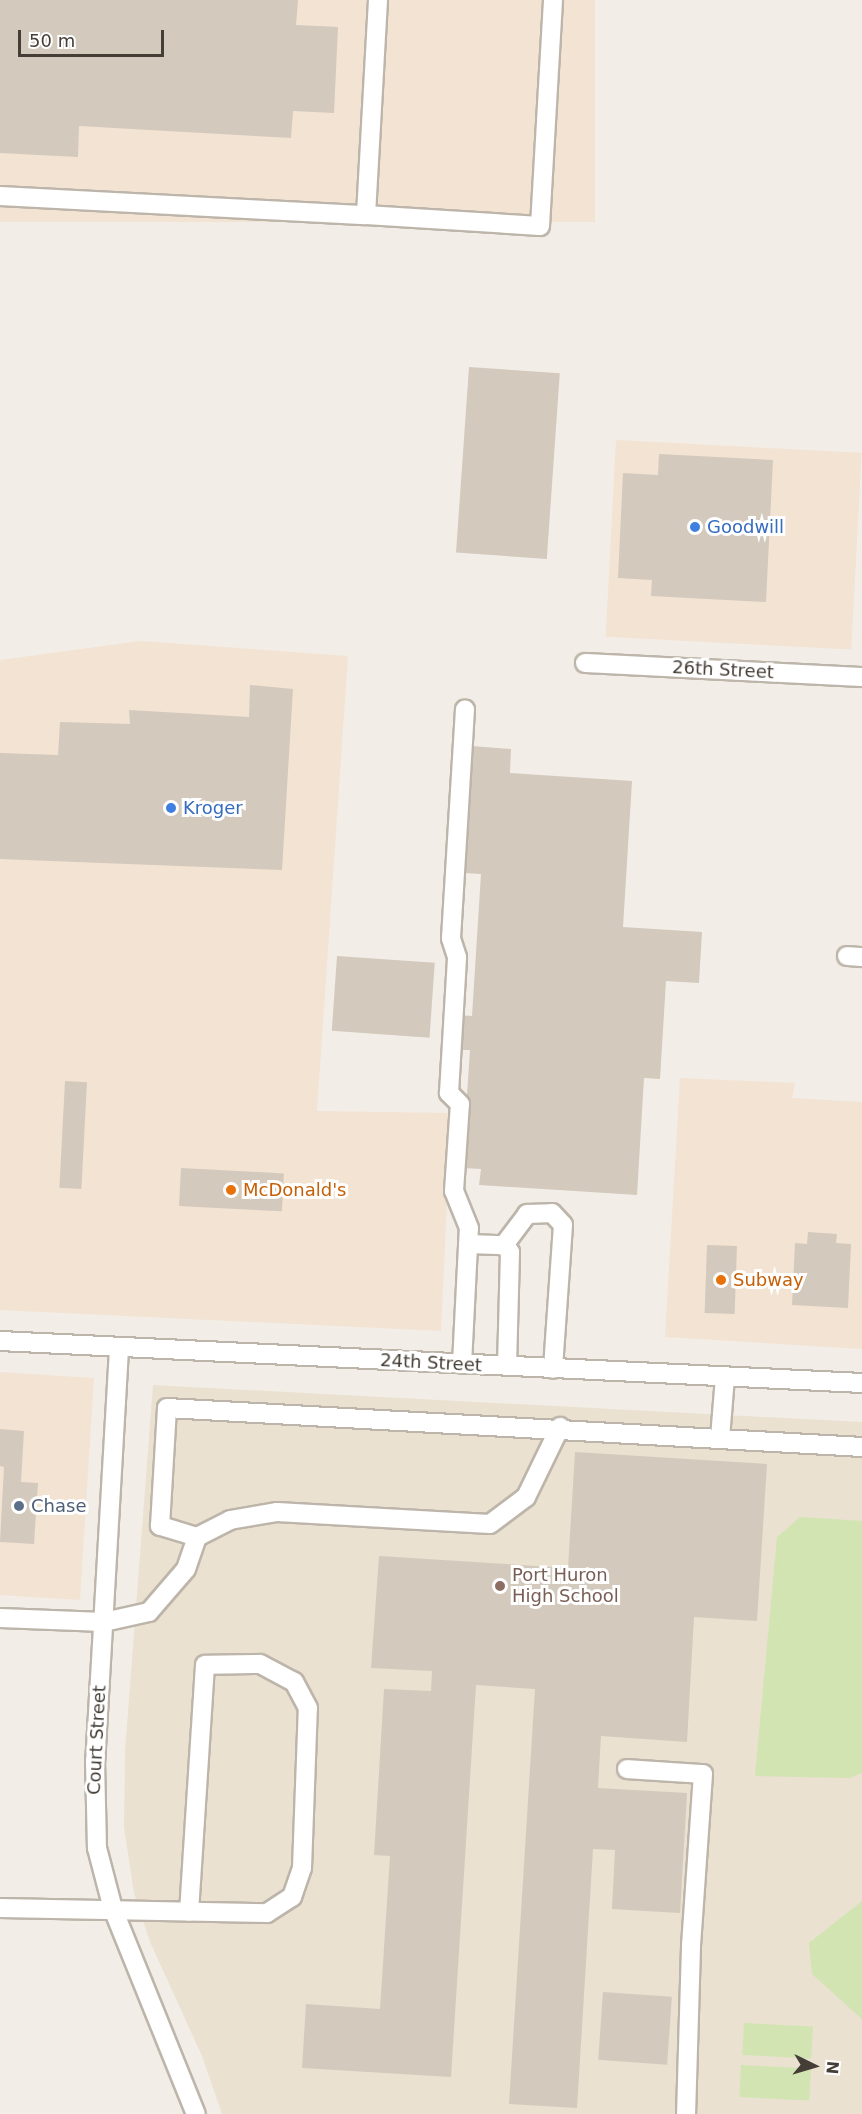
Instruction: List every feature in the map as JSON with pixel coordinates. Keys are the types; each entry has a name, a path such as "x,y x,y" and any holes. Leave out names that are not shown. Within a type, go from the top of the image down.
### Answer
{"street":[{"path":"366,215 378,0"},
{"path":"0,196 540,226 553,0"},
{"name":"26th Street","path":"585,663 862,677"},
{"path":"462,1364 469,1228 454,1191 460,1104 449,1093 457,957 451,938 465,710"},
{"path":"504,1245 527,1214 552,1213 562,1225 553,1369"},
{"path":"468,1244 504,1245 510,1252 507,1366"},
{"name":"24th Street","path":"0,1341 862,1383"},
{"name":"Court Street","path":"119,1348 94,1805 97,1848 113,1909 196,2114"},
{"path":"720,1438 725,1377"},
{"path":"197,1537 160,1526 168,1408 560,1427 862,1448"},
{"path":"0,1618 104,1622 149,1612 186,1569 197,1537 230,1520 277,1512 490,1524 526,1497 560,1427"},
{"path":"0,1908 267,1913 292,1897 302,1868 309,1708 294,1682 260,1664 205,1665 189,1911"},
{"path":"627,1769 703,1774 690,1947 686,2114"}],"shaded area":[{"path":"0,0 595,0 595,222 0,222"},
{"path":"616,440 862,453 851,650 606,637"},
{"path":"140,641 348,656 317,1111 451,1113 441,1331 0,1310 0,660"},
{"path":"680,1078 795,1083 792,1098 862,1102 862,1349 665,1337"},
{"path":"0,1372 94,1378 80,1600 0,1595"},
{"name":"Port Huron High School","path":"153,1385 862,1422 862,2114 222,2114 202,2056 150,1942 134,1893 124,1828 125,1751"}],"green space":[{"path":"800,1517 862,1521 862,1773 850,1778 755,1776 777,1537"},
{"path":"862,1901 862,2019 812,1974 809,1943"},
{"path":"744,2023 813,2027 811,2059 742,2055"},
{"path":"741,2065 811,2069 809,2101 739,2097"}],"building":[{"path":"0,0 298,0 296,25 338,27 334,113 293,111 291,138 79,126 78,157 0,153"},
{"path":"469,367 560,373 547,559 456,553"},
{"name":"Goodwill","path":"659,454 773,460 766,602 651,596 652,580 618,578 623,473 658,475"},
{"name":"Kroger","path":"250,685 293,689 282,870 0,859 0,753 58,755 60,722 130,724 129,710 249,717"},
{"path":"472,746 511,749 510,773 632,781 623,927 702,932 699,983 666,981 660,1079 644,1078 637,1195 479,1185 481,1169 462,1168 470,1050 455,1050 458,1015 472,1016 481,874 464,873"},
{"path":"337,956 435,963 430,1038 332,1031"},
{"path":"65,1081 87,1082 81,1189 59,1188"},
{"name":"McDonald's","path":"181,1168 284,1173 282,1211 179,1206"},
{"path":"808,1232 837,1234 836,1243 851,1244 848,1308 792,1305 795,1243 807,1244"},
{"name":"Subway","path":"707,1245 737,1246 735,1314 705,1313"},
{"name":"Chase","path":"0,1429 24,1431 21,1482 38,1483 34,1544 0,1542 4,1467 0,1466"},
{"path":"575,1452 767,1464 757,1621 694,1617 687,1742 601,1736 598,1788 687,1793 680,1913 612,1909 615,1850 593,1849 577,2108 509,2104 535,1689 476,1685 451,2077 302,2068 306,2004 380,2009 390,1856 374,1855 384,1689 431,1691 432,1671 371,1668 379,1556 568,1568"},
{"path":"603,1992 672,1997 667,2065 598,2060"}],"place":[{"name":"Goodwill","path":"695,527"},
{"name":"Kroger","path":"171,808"},
{"name":"McDonald's","path":"231,1190"},
{"name":"Subway","path":"721,1280"},
{"name":"Chase","path":"19,1506"},
{"name":"Port Huron High School","path":"500,1586"}]}
